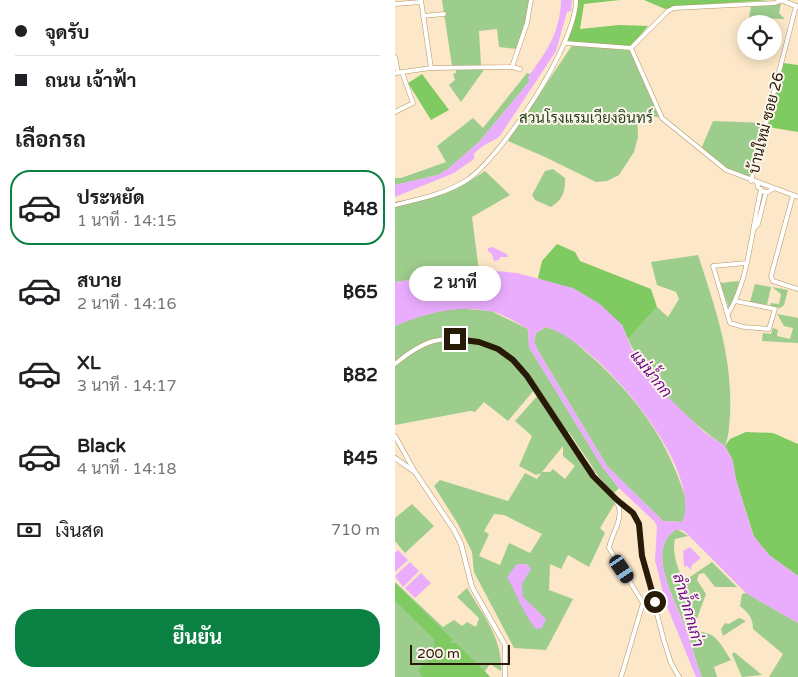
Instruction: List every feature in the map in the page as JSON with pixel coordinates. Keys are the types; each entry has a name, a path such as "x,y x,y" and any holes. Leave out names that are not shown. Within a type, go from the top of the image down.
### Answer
{"street":[{"path":"512,67 527,23 531,0"},
{"path":"395,205 447,192 486,164 547,78 564,43 576,0"},
{"path":"564,43 631,48 668,11 674,8 782,0 797,7"},
{"path":"395,4 421,1 431,68"},
{"name":"บ้านใหม่ ซอย 26","path":"751,181 797,7"},
{"path":"423,16 444,14"},
{"path":"631,48 662,118 726,170 751,181 796,196 771,276 778,284 798,289"},
{"path":"395,56 399,73 413,104 395,112"},
{"path":"399,73 431,68 512,67 519,69"},
{"path":"729,312 735,301 746,263 761,190 757,182"},
{"path":"761,190 766,192 774,188"},
{"path":"753,230 758,224 766,192"},
{"path":"735,301 775,309 769,329 733,325 730,323 729,312 713,266 746,263"},
{"path":"395,364 414,349 434,341 455,339 479,342 498,349 513,360 527,376 584,463 617,500 633,513 639,524 642,556 671,663 679,677"},
{"path":"395,436 415,472 449,520 461,544 472,587 503,639 507,653 505,677"},
{"path":"395,458 415,472"},
{"path":"617,500 620,509 619,519 609,548 643,604 621,677"}],"green space":[{"path":"442,0 530,0 529,13 517,49 499,47 497,29 479,31 481,65 452,66"},
{"path":"578,0 620,0 584,4 580,29 619,25 648,26 631,46 567,42"},
{"path":"644,0 770,0 680,6 665,9"},
{"path":"781,4 779,13 781,15 750,15 751,6"},
{"name":"สวนโรงแรมเวียงอินทร์","path":"573,44 631,48 662,118 637,113 638,137 634,152 619,175 607,181 596,182 508,141"},
{"path":"783,63 798,65 798,132 768,127"},
{"path":"486,67 461,102 449,85 455,80 453,74 456,73 456,68"},
{"path":"527,73 530,74 529,82 479,142 448,169 438,175 395,185 395,178 401,178 446,162 437,146 473,118 483,128"},
{"path":"422,74 449,110 431,120 408,83"},
{"path":"713,121 766,123 751,181 736,175 701,149"},
{"path":"553,169 565,178 565,183 561,198 551,207 535,200 532,195 545,171"},
{"path":"485,171 510,195 472,217 479,271 395,282 395,202 447,192"},
{"path":"557,244 575,252 580,261 651,289 657,307 628,339 622,325 538,278 542,261"},
{"path":"698,255 722,334 729,374 730,416 725,446 696,424 669,399 646,370 628,339 657,307 668,317 679,299 676,292 657,285 651,262"},
{"path":"739,281 734,301 729,308 720,283"},
{"path":"755,284 771,287 767,305 750,302"},
{"path":"772,287 788,290 784,305 780,308 770,306 771,303 779,304 781,294"},
{"path":"453,308 491,311 528,329 529,347 603,468 619,488 612,495 617,500 600,528 605,533 589,567 568,555 561,569 550,564 549,590 573,599 546,650 514,648 474,572 472,552 458,524 434,486 440,480 508,501 525,473 537,479 541,473 536,475 519,466 532,436 515,421 539,394 535,389 508,421 484,402 475,412 470,411 395,425 395,326 410,319","holes":["568,431 609,491 569,440","563,446 563,456 575,466 565,479 553,469 550,472 542,472","494,514 504,515 542,534 530,553 509,543 500,565 479,556 489,534 484,531"]},
{"path":"777,314 798,318 798,343 762,341 763,333 771,334 773,328 778,330 777,336 790,339 793,328 784,326"},
{"path":"546,327 566,336 607,371 631,397 652,425 677,474 685,497 686,514 682,522 663,521 607,466 537,349 534,341 536,333"},
{"path":"746,432 773,433 798,444 798,576 769,555 754,537 736,480 732,459 725,446 730,439"},
{"path":"412,504 434,526 405,553 395,541 395,518"},
{"path":"677,529 688,536 675,539 674,544 676,560 684,581 712,562 737,587 715,587 704,573 699,574 697,580 706,594 696,621 686,594 685,597 693,621 701,632 715,638 731,660 714,667 717,677 702,677 665,577 663,549 667,538"},
{"path":"395,582 443,627 454,620 462,626 467,622 476,627 479,618 457,597 467,588 491,628 499,648 501,671 490,664 485,671 490,677 395,677"},
{"path":"395,583 453,640 449,643 456,643 490,677 423,677 418,670 431,657 434,649 434,639 395,601"},
{"path":"746,593 798,623 798,677 769,677 783,654 753,629 752,621 740,606 742,594"},
{"path":"739,618 746,621 723,636 721,629 725,623 729,624"},
{"path":"734,652 762,675 742,677 732,654"}],"shaded area":[{"path":"561,0 572,0 571,11 567,12 556,51 500,136 479,149 474,154 474,159 454,173 395,197 395,185 438,175 448,169 479,142 529,82 528,77 547,50 555,32"},
{"path":"492,247 507,254 508,257 500,257 499,260 494,261 492,254 488,251 488,248"},
{"path":"485,270 517,273 573,288 600,304 622,325 632,350 664,393 704,432 725,446 733,461 736,480 753,535 769,555 798,576 798,623 746,593 684,531 677,529 667,538 663,550 663,563 670,592 686,629 702,677 696,677 666,604 655,560 657,527 655,522 619,488 603,468 529,347 528,329 495,312 478,309 441,311 395,326 395,282","holes":["546,327 567,337 592,356 617,381 642,410 663,441 678,471 685,499 682,522 663,521 607,466 534,341 536,333"]},
{"path":"690,547 701,558 692,565 691,570 687,566 684,567 683,551"},
{"path":"398,550 408,560 395,572 395,553"},
{"path":"410,562 419,571 403,587 395,576"},
{"path":"517,564 527,564 531,569 522,584 523,597 546,619 542,628 536,629 532,624 507,577"},
{"path":"421,573 431,583 415,598 405,588"}],"route":[{"path":"455,339 479,342 498,349 513,360 527,376 593,476 633,513 639,524 642,556 655,602"}],"water label":[{"name":"แม่น้ำกก","path":"651,374"},
{"name":"ลำน้ำกกเก่า","path":"688,610"}]}
